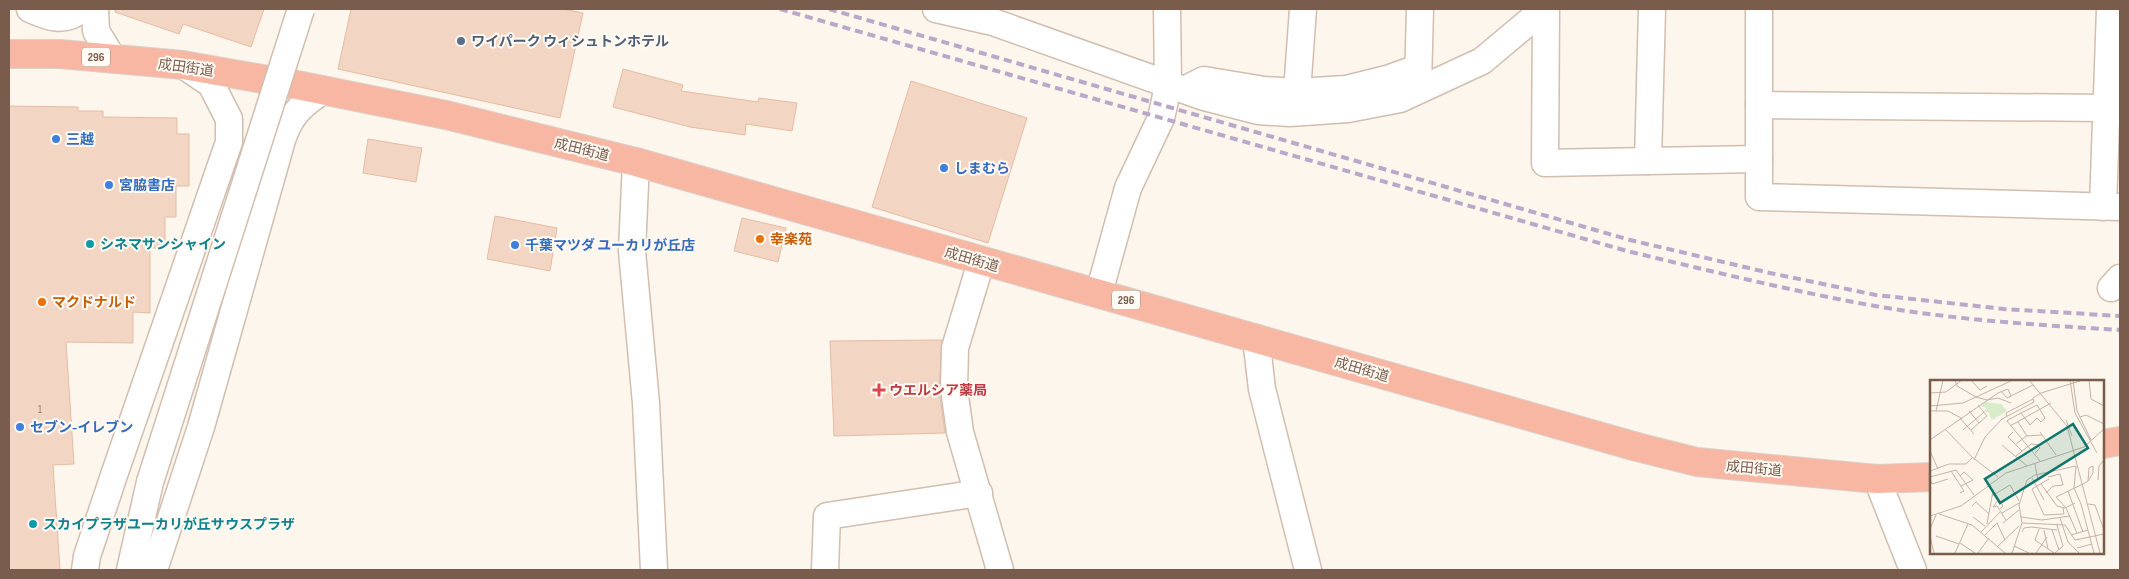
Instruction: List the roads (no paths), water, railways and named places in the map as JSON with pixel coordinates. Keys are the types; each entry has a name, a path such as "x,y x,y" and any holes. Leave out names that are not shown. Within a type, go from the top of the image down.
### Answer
{"highway":[{"name":"成田街道","path":"9,54 60,54 183,65 324,90 446,115 636,162 981,262 1099,293 1637,447 1697,462 1878,479 1930,477"},
{"path":"2104,444 2120,441"}],"street":[{"path":"30,9 61,19 75,15 81,9"},
{"path":"95,9 96,31 113,58"},
{"path":"130,570 150,482 301,9"},
{"path":"936,9 993,16 1204,97 1258,111 1290,113 1348,109 1400,99 1418,79 1420,9"},
{"path":"1099,293 1128,188 1177,87 1167,9"},
{"path":"1297,92 1303,9"},
{"path":"1177,87 1204,80 1264,90 1297,92 1346,89 1390,78 1418,79 1482,60 1545,9"},
{"path":"1545,9 1545,163 1759,159"},
{"path":"1648,160 1652,9"},
{"path":"1759,9 1758,197 2112,207 2106,108 2114,74 2110,9"},
{"path":"85,570 87,556 112,478 229,142 229,119 211,84 183,65"},
{"path":"154,570 201,427 288,122 308,101 324,90"},
{"path":"1759,105 2106,108"},
{"path":"636,162 632,251 646,403 654,570"},
{"path":"981,262 955,348 954,389 960,432 1000,570"},
{"path":"1256,338 1262,389 1308,570"},
{"path":"1878,479 1913,570"},
{"path":"825,570 827,516 979,494"}],"railway":[{"path":"780,9 1627,251 1689,266 1813,294 1905,311 1997,321 2120,330"},
{"path":"829,9 1630,240 1770,273 1876,295 2004,309 2120,316"}],"place":[{"name":"ワイパーク ウィシュトンホテル","path":"461,41"},
{"name":"三越","path":"56,139"},
{"name":"しまむら","path":"944,168"},
{"name":"宮脇書店","path":"109,185"},
{"name":"幸楽苑","path":"760,239"},
{"name":"シネマサンシャイン","path":"90,244"},
{"name":"千葉マツダ ユーカリが丘店","path":"515,245"},
{"name":"マクドナルド","path":"42,302"},
{"name":"ウエルシア薬局","path":"879,390"},
{"name":"セブン-イレブン","path":"20,427"},
{"name":"スカイプラザユーカリが丘サウスプラザ","path":"33,524"}]}
